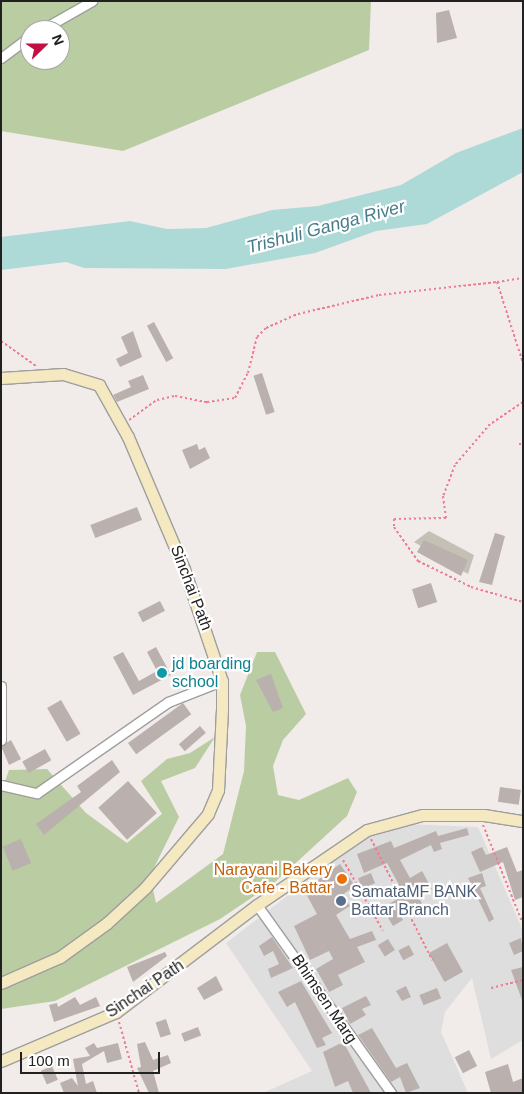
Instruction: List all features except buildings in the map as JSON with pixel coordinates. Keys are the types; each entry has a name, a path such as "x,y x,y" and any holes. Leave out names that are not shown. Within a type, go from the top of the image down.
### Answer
{"street":[{"path":"59,20 92,1"},
{"path":"1,58 20,44"},
{"name":"Sinchai Path","path":"1,378 46,374 84,377 100,385 122,427 184,569 222,681 218,790 208,814 145,888 107,923 60,957 1,983"},
{"path":"1,785 37,793 168,702 222,681"},
{"path":"1,686 1,740"},
{"name":"Sinchai Path","path":"1,1061 116,1012 257,905 367,830 422,815 484,815 523,821"},
{"name":"Bhimsen Marg","path":"257,905 390,1093"}],"path":[{"path":"122,427 157,400 175,396 207,402 235,398 248,373 257,337 298,314 379,294 523,278"},
{"path":"497,282 523,363"},
{"path":"1,341 16,347 46,374"},
{"path":"523,402 490,424 454,465 443,496 446,518 416,515 394,519 394,527 418,561 471,587 523,602"},
{"path":"484,815 486,836 523,924"},
{"path":"367,830 432,960"},
{"path":"337,849 382,931"},
{"path":"491,988 523,980"},
{"path":"116,1012 139,1093"}],"shaded area":[{"path":"429,531 474,555 468,574 414,542"},
{"path":"382,823 478,827 523,931 523,1040 491,1059 472,978 445,1012 441,1032 468,1093 263,1093 312,1071 226,943"}],"green space":[{"path":"1,1 371,1 369,50 123,151 1,131"},
{"path":"257,652 275,652 306,714 283,740 273,766 278,795 299,800 348,778 357,792 347,816 275,882 220,919 55,1001 1,1009 1,793 9,770 47,769 86,813 127,843 162,814 141,781 167,759 190,753 215,737 195,768 161,781 179,817 150,876 156,903 223,854 244,771 246,726 240,695"}],"water":[{"name":"Trishuli Ganga River","path":"523,128 523,172 427,224 376,231 315,253 226,269 84,268 66,262 1,270 1,237 130,221 167,229 206,228 272,210 318,206 401,185 456,153"}],"place":[{"name":"jd boarding school","path":"162,673"},
{"name":"Narayani Bakery Cafe - Battar","path":"342,879"},
{"name":"SamataMF BANK Battar Branch","path":"341,901"}]}
